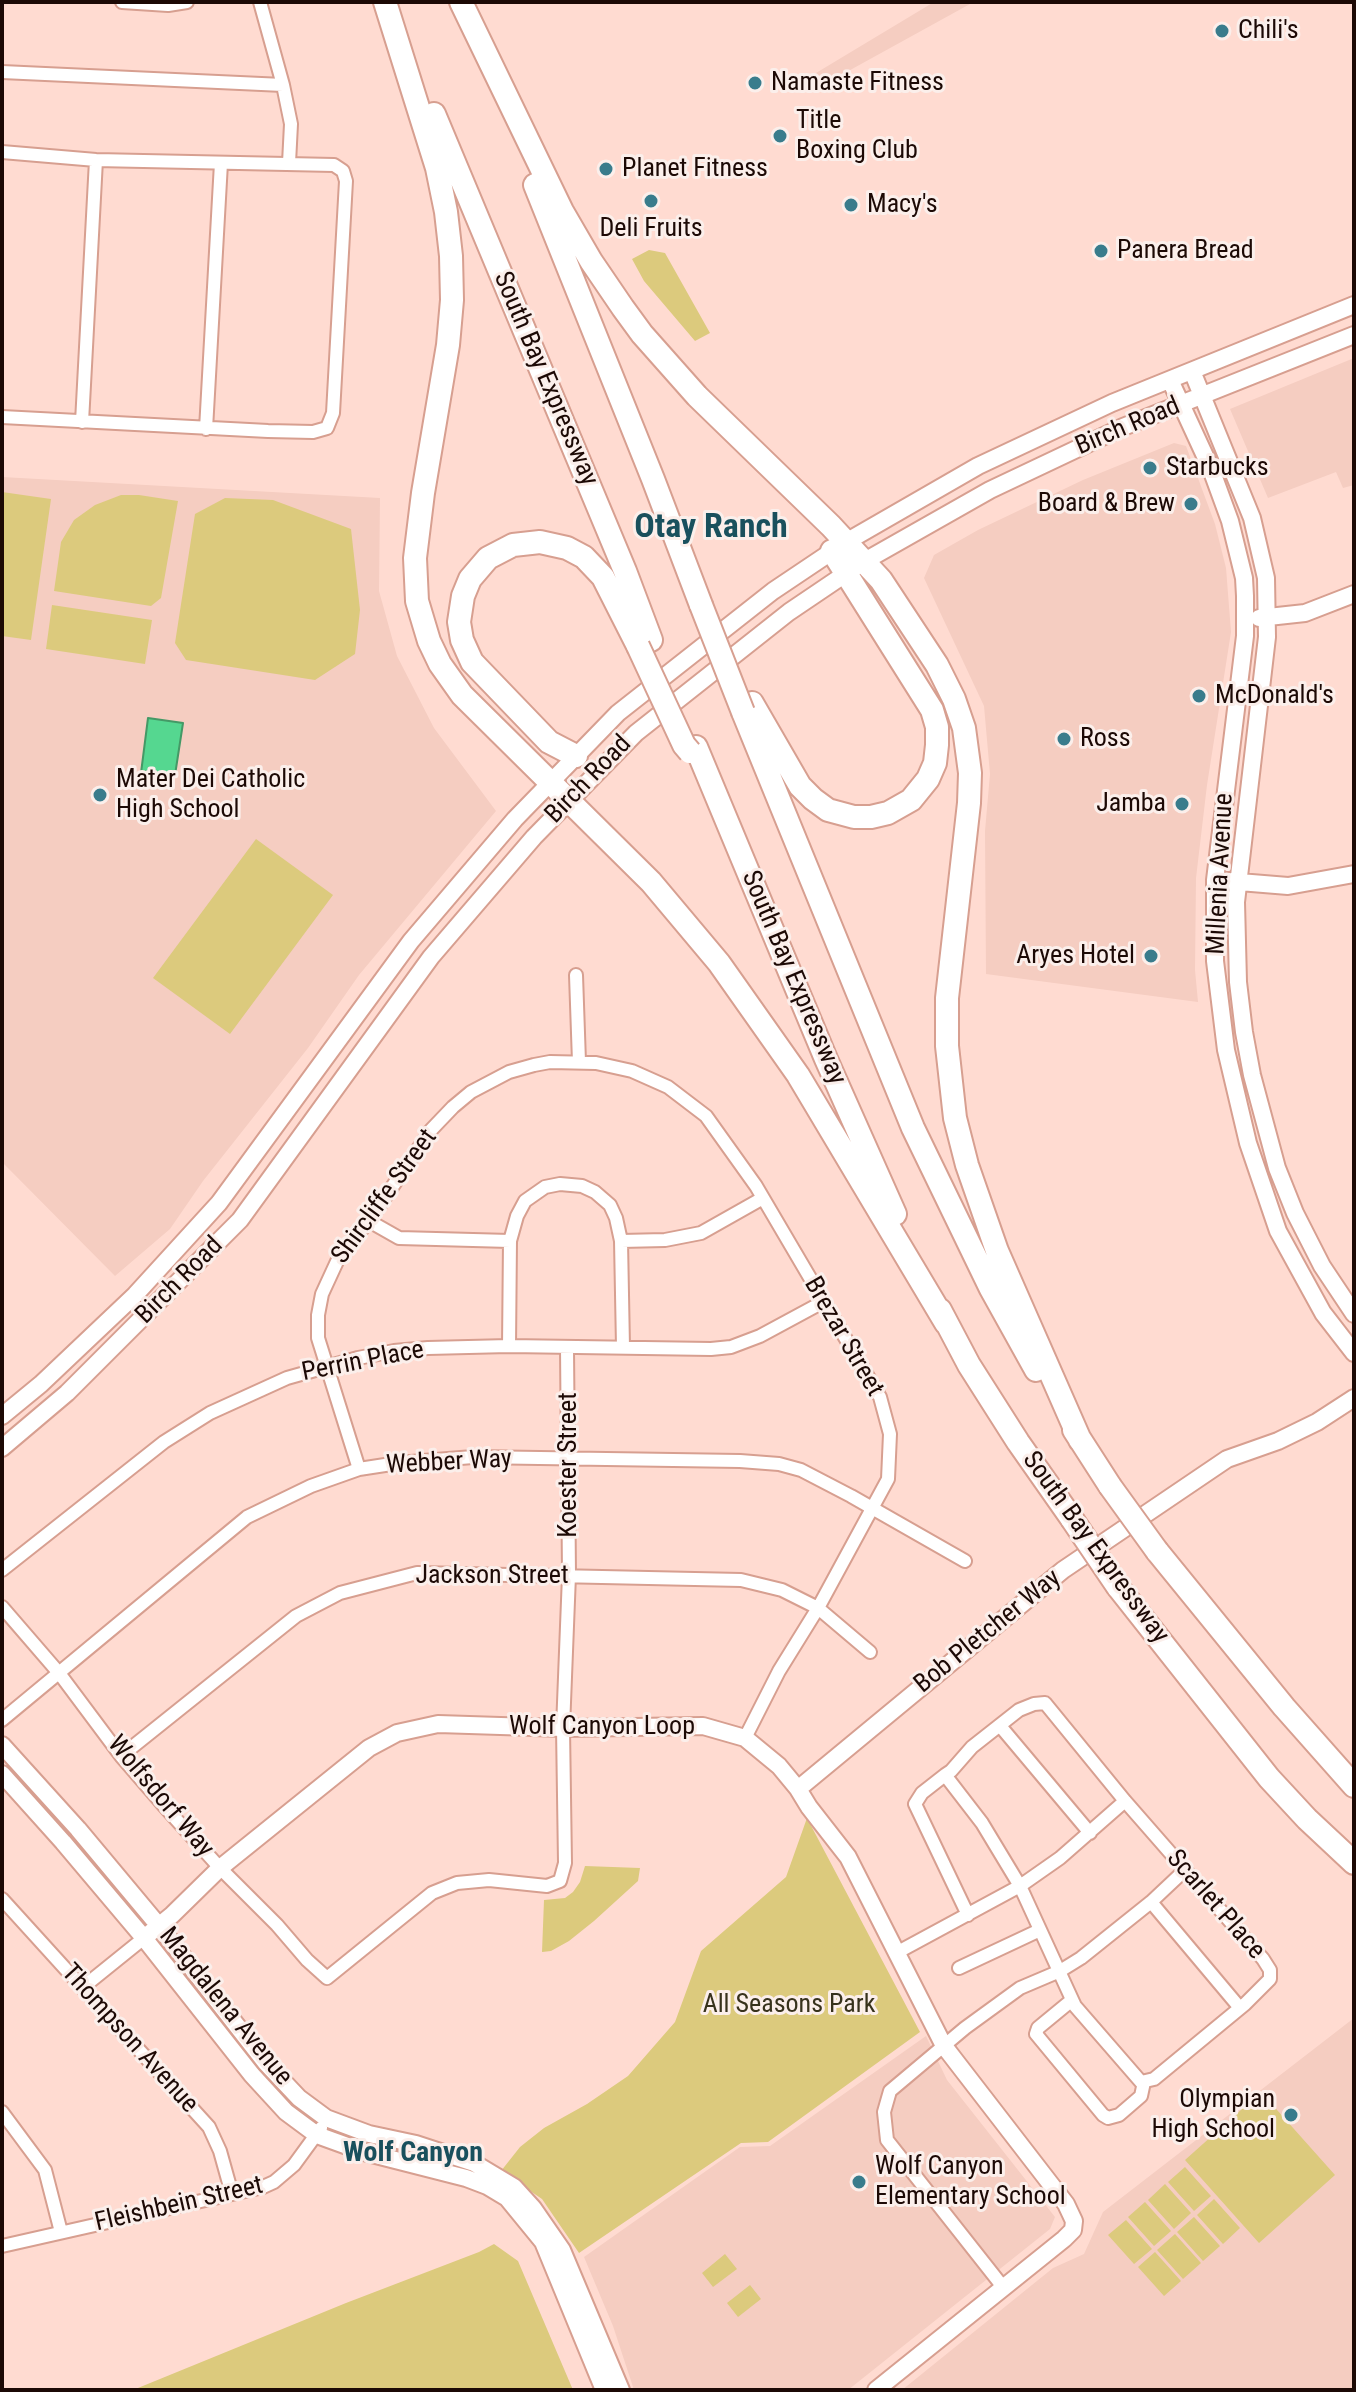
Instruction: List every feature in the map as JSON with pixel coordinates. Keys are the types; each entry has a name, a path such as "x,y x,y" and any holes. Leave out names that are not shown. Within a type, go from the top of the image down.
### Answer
{"highway":[{"name":"South Bay Expressway","path":"386,2 619,556 644,643 684,745 697,756 826,1059 946,1323 1018,1442 1118,1587 1269,1778 1354,1863"},
{"path":"386,2 437,168 451,256 452,300 448,345 415,558 415,587 420,614 434,653 454,685 674,908 740,991 798,1075 946,1323"},
{"name":"South Bay Expressway","path":"461,2 653,479 702,610 747,707 920,1142 996,1300 1080,1440 1157,1551 1284,1707 1354,1786"},
{"path":"461,2 562,211 623,308 697,396 839,546 855,567 935,718 938,736 932,771 923,787 904,805 880,815 854,817 828,810 800,786 747,707"},
{"path":"576,756 549,742 468,656 462,640 459,613 470,579 488,558 513,545 540,542 567,548 591,562 644,643"},
{"path":"855,567 881,580 891,592 937,665 964,728 970,788 947,998 951,1094 967,1165 997,1251 1080,1440"}],"street":[{"path":"122,2 168,5 187,2"},
{"path":"260,2 291,124 289,163"},
{"path":"2,72 283,85"},
{"path":"2,152 96,160 334,165 343,171 346,181 333,413 327,428 313,432 206,429 2,417"},
{"path":"82,422 96,160"},
{"path":"206,429 221,163"},
{"name":"Birch Road","path":"2,1416 41,1384 142,1287 219,1203 411,941 515,819 618,713 773,591 839,546 978,466 1112,403 1354,305"},
{"name":"Birch Road","path":"2,1448 67,1393 240,1220 431,957 534,837 636,733 789,612 855,567 990,490 1123,427 1354,335"},
{"name":"Millenia Avenue","path":"1192,371 1252,518 1266,578 1268,617 1235,933 1239,994 1252,1075 1275,1161 1295,1213 1322,1266 1354,1314"},
{"name":"Millenia Avenue","path":"1170,380 1211,469 1230,521 1244,578 1245,636 1215,880 1215,961 1224,1037 1248,1143 1278,1231 1323,1313 1354,1353"},
{"path":"1245,620 1305,613 1354,594"},
{"path":"1215,880 1288,886 1354,874"},
{"path":"576,975 579,1062"},
{"name":"Brezar Street","path":"579,1062 632,1071 668,1087 709,1120 763,1198 880,1397 890,1434 888,1479 818,1608 779,1671 745,1738"},
{"name":"Shircliffe Street","path":"359,1469 318,1338 322,1294 340,1255 369,1221 431,1130 460,1101 484,1084 527,1066 579,1062"},
{"path":"1255,1167 1275,1161"},
{"path":"509,1346 510,1241 517,1216 525,1201 545,1187 560,1184 582,1186 595,1192 610,1205 616,1218 621,1241 623,1347"},
{"path":"621,1241 665,1240 701,1233 763,1198"},
{"path":"369,1221 399,1238 510,1241"},
{"name":"Perrin Place","path":"2,1570 164,1442 197,1420 269,1385 326,1366 399,1350 509,1346 731,1347 760,1336 823,1302"},
{"name":"Koester Street","path":"327,1978 432,1893 457,1883 489,1880 547,1886 560,1881 564,1871 563,1728 569,1575 567,1348"},
{"name":"Bob Pletcher Way","path":"798,1789 1063,1570 1227,1459 1304,1429 1354,1398"},
{"name":"Webber Way","path":"2,1720 240,1521 311,1486 359,1469 430,1459 473,1457 779,1464 801,1470 965,1561"},
{"name":"Jackson Street","path":"121,1756 296,1616 340,1593 417,1573 741,1580 782,1590 818,1608 870,1652"},
{"name":"Wolfsdorf Way","path":"2,1607 59,1673 121,1756 220,1868 327,1978"},
{"name":"Scarlet Place","path":"968,1915 915,1804 922,1793 972,1747 1019,1710 1045,1703 1270,1970 1270,1979 1262,1989 1154,2079 1144,2082"},
{"name":"Wolf Canyon Loop","path":"82,1988 159,1926 220,1868 369,1748 397,1733 438,1724 563,1728 703,1726 745,1738 779,1766 848,1857 944,2046 1066,2204 1074,2221 1073,2230 1064,2239 876,2390"},
{"path":"1001,1727 1090,1833"},
{"name":"Magdalena Avenue","path":"2,1745 78,1829 266,2063 299,2098 326,2118 369,2134 416,2144 474,2163 514,2187 562,2250 621,2390"},
{"name":"Magdalena Avenue","path":"2,1774 144,1938 252,2075 286,2112 317,2135 364,2152 466,2178 507,2198 543,2242 604,2390"},
{"path":"945,1775 982,1823 1020,1886 1072,2000 1144,2082 1141,2096 1119,2115 1108,2118 1103,2115 1036,2034 1038,2028 1072,2000"},
{"path":"898,1952 1020,1886 1060,1858 1125,1801"},
{"path":"1003,2287 887,2140 884,2112 890,2091 965,2028 1020,1988 1081,1958 1151,1902 1185,1870"},
{"name":"Thompson Avenue","path":"2,1899 209,2127 220,2151 232,2194"},
{"path":"1151,1902 1240,2008"},
{"path":"959,1968 1040,1930"},
{"path":"2,2112 45,2170 61,2232"},
{"name":"Fleishbein Street","path":"2,2246 274,2182 294,2165 326,2118"}],"shaded area":[{"path":"934,2 970,4 823,85 816,73"},
{"path":"1354,358 1354,485 1343,488 1336,472 1268,498 1230,409"},
{"path":"1174,443 1186,446 1215,524 1226,568 1231,632 1196,878 1195,970 1198,1002 986,974 985,831 990,774 984,706 924,578 934,555 978,530 1083,480"},
{"name":"Mater Dei Catholic High School","path":"2,477 380,498 379,591 397,656 434,728 496,811 359,975 308,1048 203,1181 170,1229 115,1276 2,1162"},
{"path":"148,718 183,723 175,775 141,773"},
{"name":"Olympian High School","path":"1354,2018 1354,2390 902,2390 1053,2268 1084,2254 1103,2212"},
{"name":"Wolf Canyon Elementary School","path":"926,2036 947,2080 1055,2217 1050,2229 848,2390 634,2390 613,2326 584,2257 740,2147 770,2146"}],"green space":[{"path":"649,250 665,253 710,333 695,341 644,281 632,259"},
{"path":"2,492 51,499 31,640 2,636"},
{"path":"121,495 178,501 161,598 151,606 54,591 61,542 74,520 95,505"},
{"path":"225,498 273,500 351,529 360,610 355,654 315,680 186,660 175,643 195,514"},
{"path":"52,605 152,620 145,664 46,649"},
{"path":"256,839 333,895 230,1034 153,978"},
{"name":"All Seasons Park","path":"807,1818 920,2032 768,2142 741,2143 579,2253 542,2199 501,2171 520,2147 544,2128 628,2076 675,2022 701,1951 786,1877"},
{"path":"585,1866 640,1868 638,1881 569,1941 551,1951 542,1952 544,1900 565,1898 573,1892"},
{"path":"1261,2092 1335,2175 1259,2243 1185,2160"},
{"path":"1185,2167 1211,2196 1194,2211 1168,2182"},
{"path":"1165,2184 1191,2213 1174,2229 1148,2200"},
{"path":"1214,2199 1240,2228 1223,2244 1197,2215"},
{"path":"1145,2202 1171,2231 1154,2246 1128,2217"},
{"path":"1194,2217 1220,2246 1203,2261 1177,2232"},
{"path":"1126,2220 1152,2249 1134,2264 1108,2235"},
{"path":"1175,2234 1201,2263 1183,2279 1157,2250"},
{"path":"494,2244 518,2261 573,2390 133,2390 479,2252"},
{"path":"1155,2252 1181,2281 1164,2296 1138,2267"},
{"path":"725,2254 737,2269 713,2287 702,2273"},
{"path":"750,2285 761,2299 738,2317 727,2303"}],"place":[{"name":"Chili's","path":"1222,31"},
{"name":"Namaste Fitness","path":"755,83"},
{"name":"Title Boxing Club","path":"780,136"},
{"name":"Planet Fitness","path":"606,169"},
{"name":"Deli Fruits","path":"651,201"},
{"name":"Macy's","path":"851,205"},
{"name":"Panera Bread","path":"1101,251"},
{"name":"Starbucks","path":"1150,468"},
{"name":"Board & Brew","path":"1191,504"},
{"name":"McDonald's","path":"1199,696"},
{"name":"Ross","path":"1064,739"},
{"name":"Mater Dei Catholic High School","path":"100,795"},
{"name":"Jamba","path":"1182,804"},
{"name":"Aryes Hotel","path":"1151,956"},
{"name":"Olympian High School","path":"1291,2115"},
{"name":"Wolf Canyon Elementary School","path":"859,2182"}],"district":[{"name":"Otay Ranch","path":"711,528"},
{"name":"Wolf Canyon","path":"413,2154"}]}
